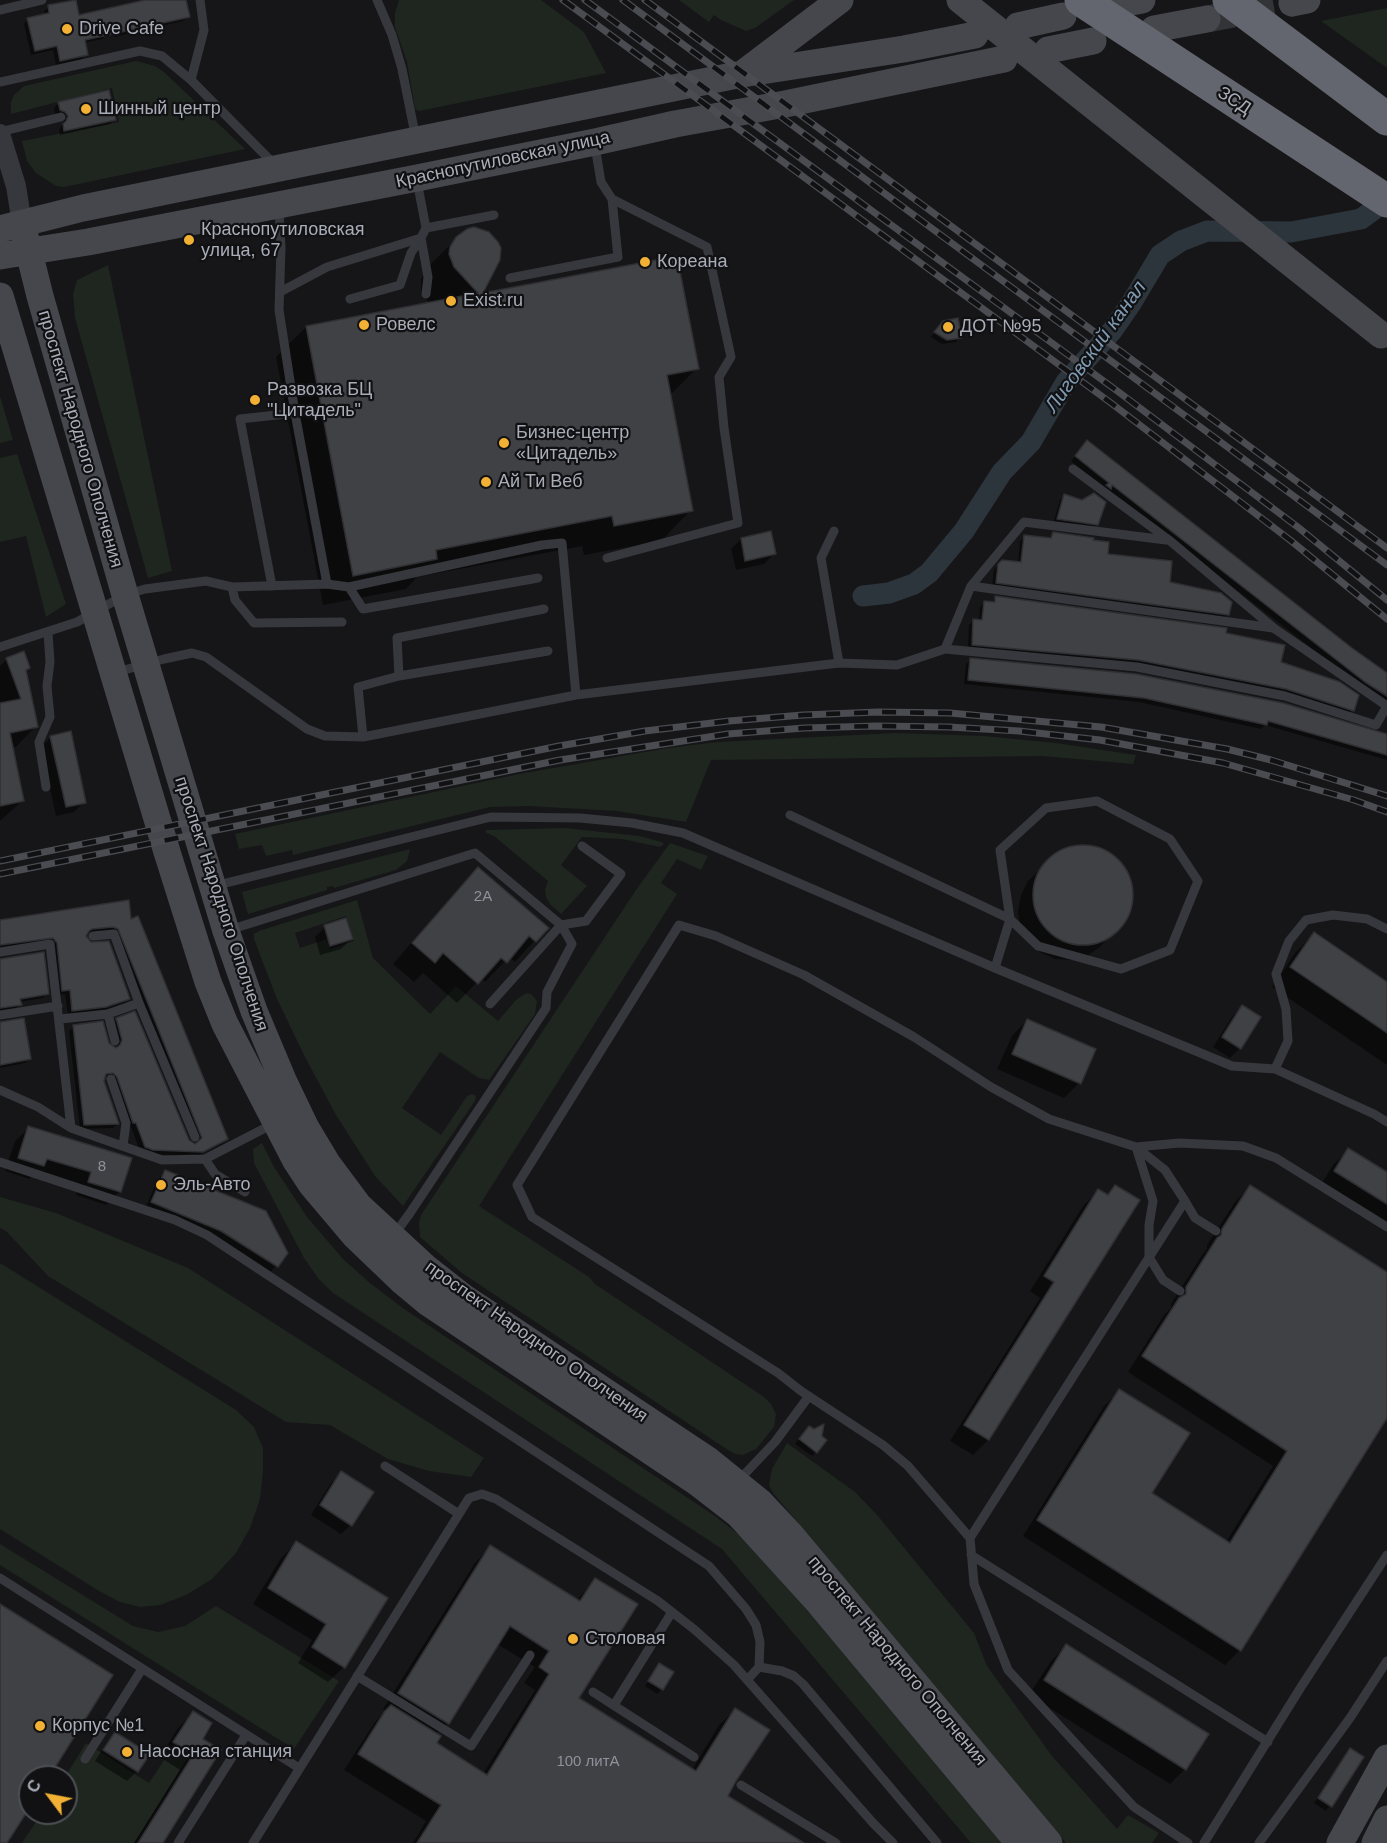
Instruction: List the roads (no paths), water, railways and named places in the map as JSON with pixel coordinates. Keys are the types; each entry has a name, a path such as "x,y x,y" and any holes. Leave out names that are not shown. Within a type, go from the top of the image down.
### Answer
{"highway":[{"name":"ЗСД","path":"1072,8 1387,201"},
{"path":"1218,10 1387,119"}],"main road":[{"path":"742,74 840,0"},
{"path":"960,0 1384,338"},
{"path":"1018,26 1072,8"},
{"path":"1154,29 1218,10"},
{"name":"Краснопутиловская улица","path":"11,226 82,208 742,74 904,49 975,35"},
{"path":"1048,50 1093,41"},
{"name":"Краснопутиловская улица","path":"0,256 417,178 1005,58"},
{"path":"0,248 11,226"},
{"name":"проспект Народного Ополчения","path":"11,226 30,252 40,296 125,595 226,931 254,1011 283,1080 306,1128 327,1163 359,1206 392,1238 463,1297 708,1460 760,1502 790,1534 1049,1843"},
{"name":"проспект Народного Ополчения","path":"0,296 208,982 225,1024 275,1123 311,1184 355,1236 427,1302 698,1483 738,1514 819,1603 1019,1843"},
{"path":"1340,1843 1387,1758"},
{"path":"1375,1843 1387,1819"}],"street":[{"path":"0,133 16,186 11,226"}],"lane":[{"path":"0,10 42,0"},
{"path":"191,80 204,30 200,0"},
{"path":"377,0 392,35 402,69 416,141"},
{"path":"0,82 140,51 162,56 191,80 279,168"},
{"path":"0,133 61,117"},
{"path":"510,278 618,257 612,199 601,182 595,142"},
{"path":"350,299 400,285 411,253 426,228 417,178"},
{"path":"607,558 738,523 719,377 731,357 707,247 612,199"},
{"path":"278,205 281,248 279,310 295,413 327,584"},
{"path":"426,228 494,215"},
{"path":"280,292 327,267 421,238"},
{"path":"421,238 428,277 426,294"},
{"path":"272,586 240,419 295,413"},
{"path":"114,673 192,653 206,657 307,729 325,736 363,737 576,695 838,663 897,664 945,649 1137,667 1285,696 1376,725 1384,717 1387,706 1275,629 1169,540 1073,469"},
{"path":"945,649 971,586 1024,522 1169,540"},
{"path":"834,531 821,558 838,663"},
{"path":"0,647 77,622 125,595 145,589 206,581 232,587 327,584 349,587 542,545 562,543 576,695"},
{"path":"349,587 363,609 538,578"},
{"path":"971,586 1275,629"},
{"path":"232,587 235,600 254,623 342,622"},
{"path":"399,676 397,638 544,609"},
{"path":"46,787 39,742 50,717 47,686 50,662 48,633"},
{"path":"363,737 358,687 399,676 548,651"},
{"path":"790,815 1010,919 1038,946 1121,969 1170,950 1198,881 1170,839 1097,801 1046,808 1000,850 1010,919 995,968"},
{"path":"213,886 491,817 580,818 632,823 683,833 995,968 1232,1066 1275,1069 1387,1122"},
{"path":"490,1004 561,925 586,921 621,874 582,846"},
{"path":"226,931 475,853 561,925 572,944 547,992 546,1008 392,1238"},
{"path":"1275,1069 1288,1041 1286,1010 1276,974 1289,941 1300,927 1306,920 1333,915 1367,919 1387,929"},
{"path":"970,1538 908,1466 883,1445 808,1396 778,1373 536,1220 517,1185 679,925 716,936 804,975 914,1037 991,1088 1049,1119 1136,1147 1165,1170 1195,1218 1216,1232"},
{"path":"93,936 114,934 139,1003 195,1137"},
{"path":"0,952 50,944 71,1128"},
{"path":"60,1019 108,1014 139,1003"},
{"path":"0,1016 58,1005"},
{"path":"108,1014 116,1041"},
{"path":"111,1079 126,1124 123,1146"},
{"path":"0,1090 38,1107 71,1128 162,1160 206,1159 275,1123"},
{"path":"1136,1147 1179,1143 1243,1146 1276,1158 1387,1227"},
{"path":"1136,1147 1153,1202 1149,1226 1149,1257 1163,1280 1180,1291"},
{"path":"206,1159 215,1174 245,1192"},
{"path":"0,1162 175,1220 207,1235 699,1559 709,1566 756,1624 760,1642 759,1667 747,1680"},
{"path":"1185,1201 970,1538 974,1584 1008,1670 1134,1807 1188,1843"},
{"path":"738,1482 775,1442 808,1396"},
{"path":"385,1466 459,1514"},
{"path":"253,1843 459,1514 470,1498 482,1494 496,1499 658,1601 734,1665 889,1842"},
{"path":"971,1555 1268,1742"},
{"path":"1204,1843 1387,1555"},
{"path":"0,1578 299,1768"},
{"path":"614,1705 672,1612"},
{"path":"357,1676 471,1746 530,1655"},
{"path":"1259,1843 1350,1718 1387,1661"},
{"path":"759,1667 788,1673 803,1684 937,1843"},
{"path":"85,1759 142,1669"},
{"path":"593,1692 694,1757"},
{"path":"178,1843 246,1735"},
{"path":"741,1785 836,1843"}],"waterway":[{"name":"Лиговский канал","path":"863,596 889,593 914,584 929,573 964,531 1002,472 1031,442 1066,382 1112,331 1160,255 1181,241 1207,231 1291,232 1361,219 1387,200"}],"tunnel":[{"path":"1207,19 1292,3"}],"railway":[{"path":"563,0 1111,403 1290,540 1387,619"},
{"path":"585,0 1120,393 1299,528 1387,600"},
{"path":"623,0 1387,565"},
{"path":"645,0 1387,548"},
{"path":"0,861 559,746 645,731 803,715 878,712 950,713 1101,727 1227,749 1271,760 1387,796"},
{"path":"0,874 560,760 728,734 804,728 949,727 1019,731 1100,740 1223,763 1354,800 1387,812"}],"place":[{"name":"Drive Cafe","path":"67,29"},
{"name":"Шинный центр","path":"86,109"},
{"name":"Краснопутиловская улица, 67","path":"189,240"},
{"name":"Кореана","path":"645,262"},
{"name":"Exist.ru","path":"451,301"},
{"name":"Ровелс","path":"364,325"},
{"name":"ДОТ №95","path":"948,327"},
{"name":"Развозка БЦ \"Цитадель\"","path":"255,400"},
{"name":"Бизнес-центр «Цитадель»","path":"504,443"},
{"name":"Ай Ти Веб","path":"486,482"},
{"name":"Эль-Авто","path":"161,1185"},
{"name":"Столовая","path":"573,1639"},
{"name":"Корпус №1","path":"40,1726"},
{"name":"Насосная станция","path":"127,1752"}]}
